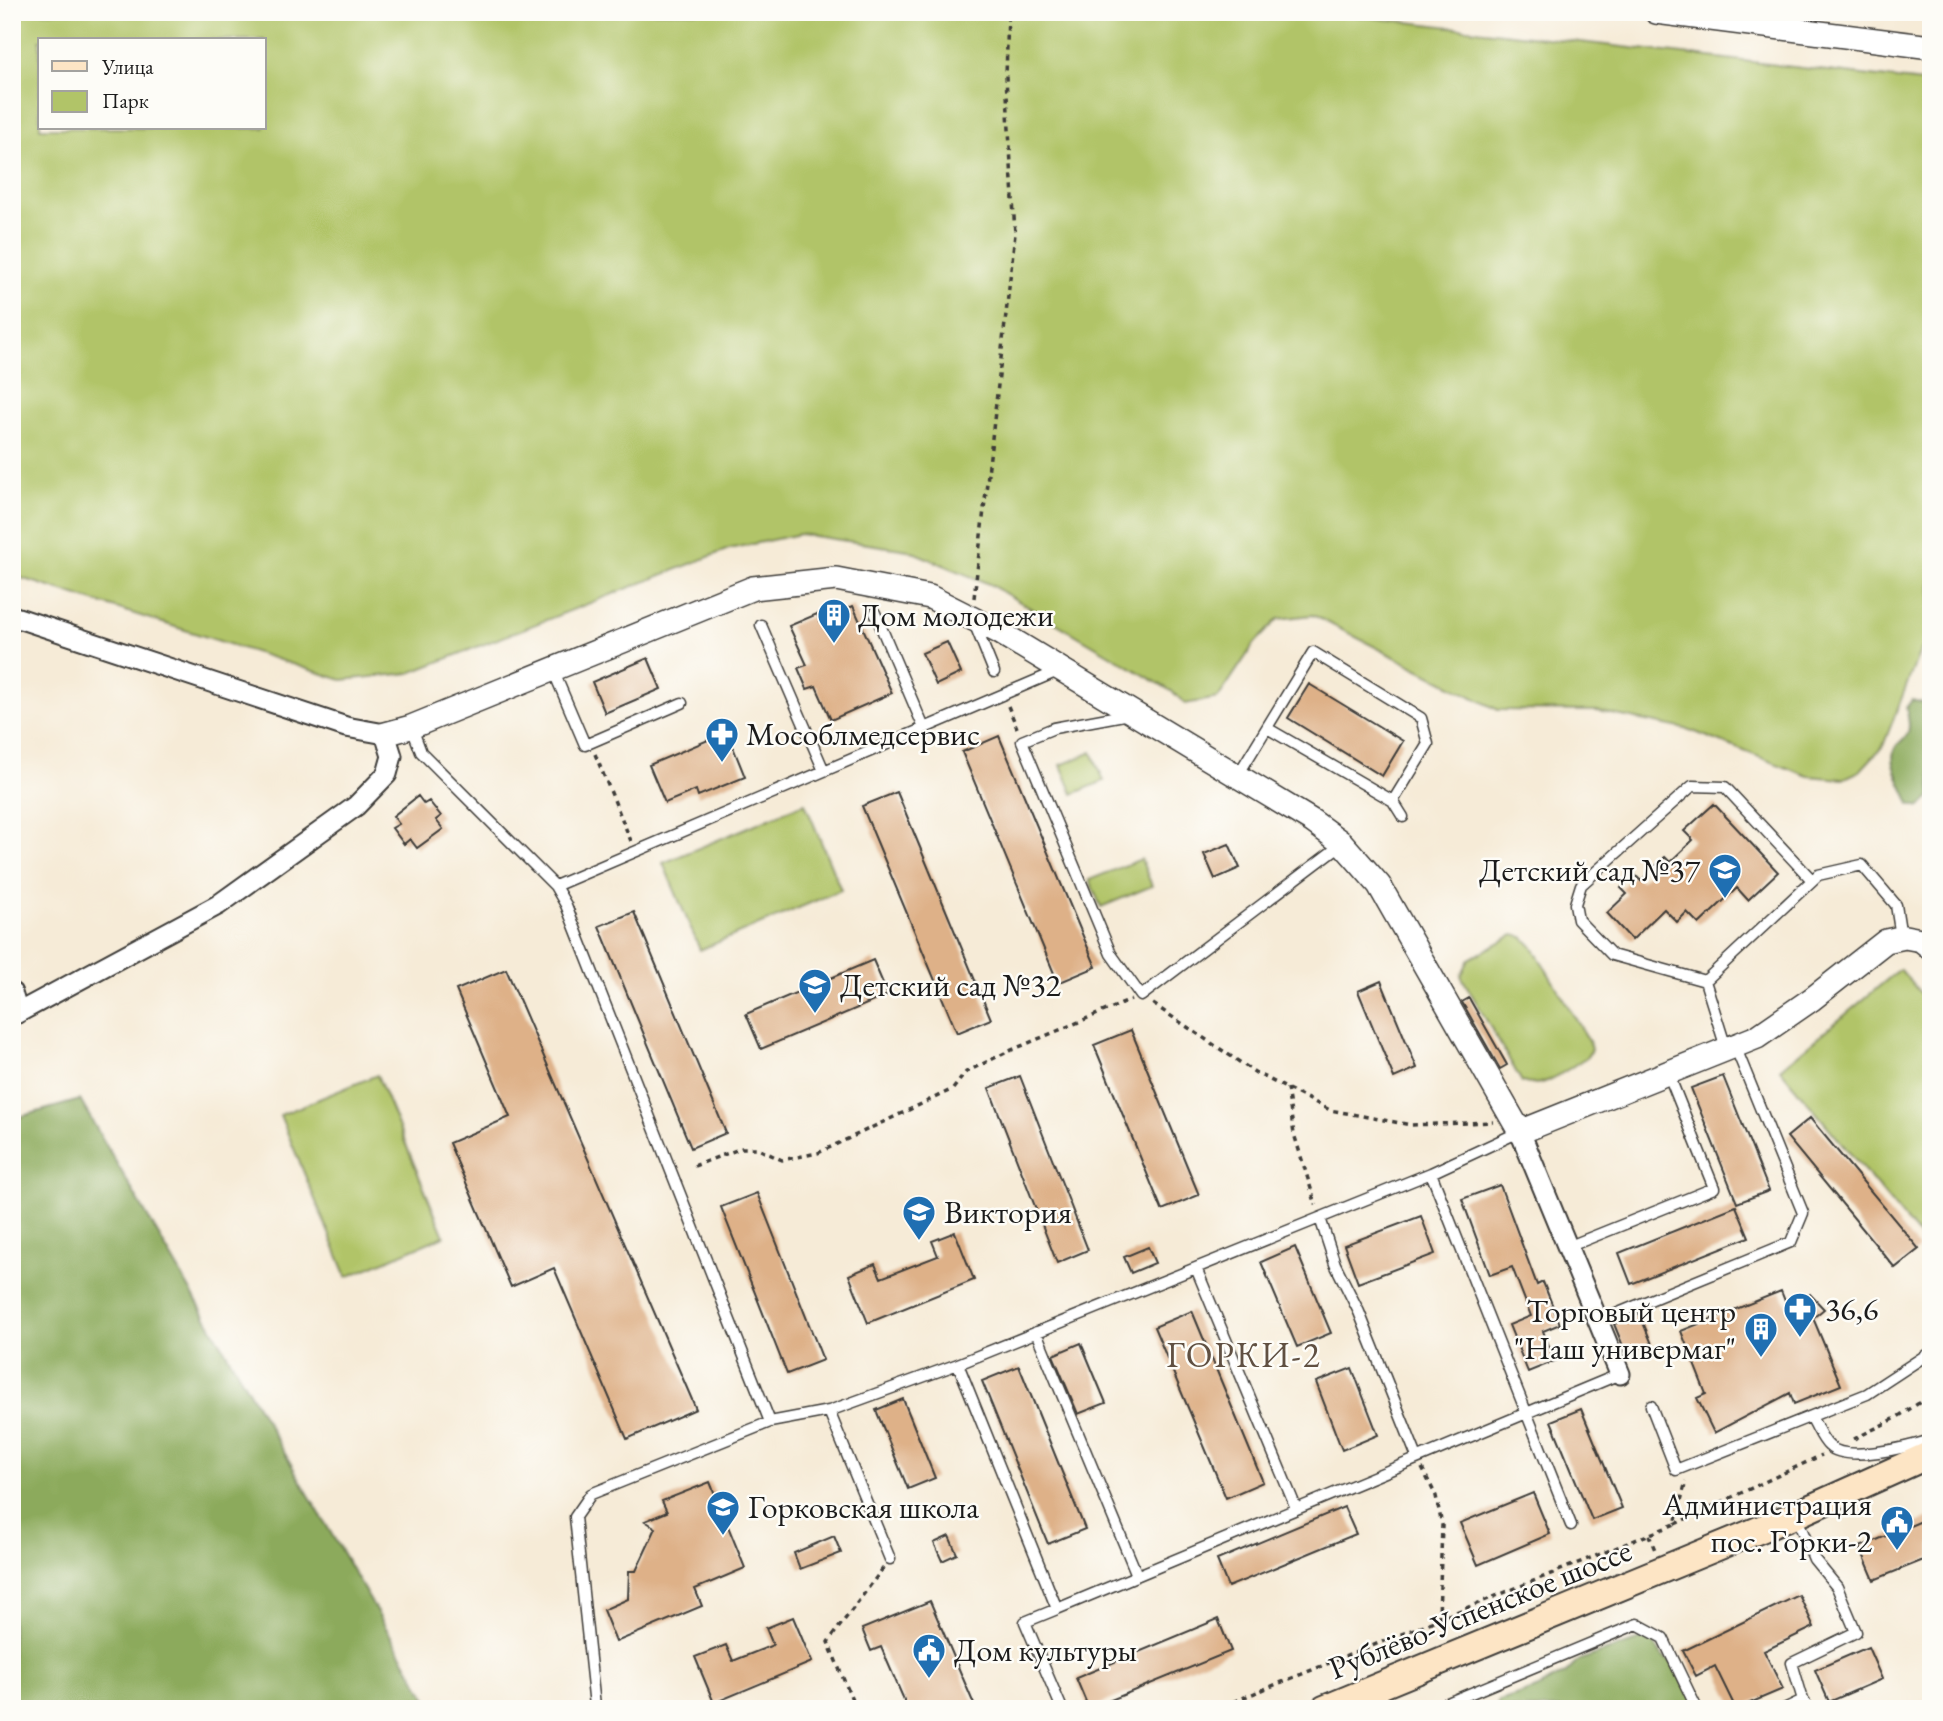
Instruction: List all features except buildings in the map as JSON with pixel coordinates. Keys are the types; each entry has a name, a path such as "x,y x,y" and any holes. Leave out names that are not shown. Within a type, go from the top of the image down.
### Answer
{"main road":[{"name":"Рублёво-Успенское шоссе","path":"1324,1709 1382,1698 1931,1454"}],"street":[{"path":"1656,12 1931,47"},
{"path":"12,616 346,727 385,734 411,727 753,588 836,579 930,597 1061,669 1312,821 1362,863 1392,906 1515,1124 1570,1246 1620,1374"},
{"path":"12,993 15,1015 218,905 356,806 387,774 392,756 385,734"},
{"path":"1515,1124 1668,1073 1731,1048 1785,1019 1886,941 1902,937 1921,940 1931,948"}],"lane":[{"path":"875,613 924,728"},
{"path":"972,618 995,672"},
{"path":"761,625 824,771"},
{"path":"1238,776 1313,652 1421,718 1428,744 1393,801"},
{"path":"553,669 585,745 682,703"},
{"path":"555,886 1061,669"},
{"path":"1135,713 1054,728 1022,741 1111,954 1141,996 1342,844"},
{"path":"411,727 421,752 555,886 572,918 770,1422"},
{"path":"1267,729 1393,801 1403,817"},
{"path":"1705,981 1612,955 1578,920 1575,904 1581,885 1692,786 1725,787 1812,880"},
{"path":"1705,981 1818,875 1862,864 1896,905 1902,937"},
{"path":"1599,1321 1791,1242 1803,1213 1731,1048 1705,981"},
{"path":"1570,1246 1714,1188 1668,1073"},
{"path":"598,1709 595,1706 575,1517 591,1494 770,1422 829,1411 958,1364 1431,1173 1515,1124"},
{"path":"1431,1173 1572,1525"},
{"path":"1320,1218 1335,1264 1359,1312 1417,1457"},
{"path":"1196,1268 1296,1508"},
{"path":"1036,1332 1137,1575"},
{"path":"1651,1406 1676,1470 1867,1394 1931,1352"},
{"path":"958,1364 1057,1609"},
{"path":"1062,1709 1025,1622 1527,1410 1620,1374"},
{"path":"829,1411 890,1559"},
{"path":"1811,1417 1829,1447 1844,1454 1864,1454 1931,1440"},
{"path":"1784,1709 1806,1704 1792,1663 1856,1632 1837,1587 1814,1559 1795,1515"},
{"path":"1433,1709 1637,1624 1663,1638 1697,1709"}],"path":[{"path":"972,618 976,559 986,505 995,390 1008,317 1015,234 1006,77 1008,12"},
{"path":"590,743 635,852"},
{"path":"694,1166 742,1148 756,1148 782,1160 818,1153 953,1089 966,1072 1007,1052 1141,996 1256,1073 1330,1110 1411,1125 1499,1122 1515,1124"},
{"path":"1287,1088 1294,1134 1320,1218"},
{"path":"1215,1709 1675,1524 1896,1418 1931,1395"},
{"path":"1417,1457 1436,1496 1443,1525 1439,1619"},
{"path":"1675,1524 1690,1464"},
{"path":"856,1709 828,1642 890,1559"}],"green space":[{"path":"12,12 1322,12 1931,83 1931,641 1920,651 1883,746 1860,771 1843,779 1808,776 1690,730 1597,711 1498,710 1313,615 1278,619 1255,643 1218,698 1185,704 1173,692 989,584 908,550 800,534 729,549 410,673 342,680 12,575"},
{"path":"1912,700 1931,705 1931,797 1920,807 1910,804 1893,757 1894,750 1909,729 1906,708"},
{"path":"1092,752 1104,781 1073,794 1061,765"},
{"path":"805,803 841,890 700,950 663,863"},
{"path":"1141,859 1152,886 1101,907 1089,880"},
{"path":"1513,935 1523,937 1532,946 1589,1041 1591,1050 1587,1057 1564,1072 1539,1083 1522,1082 1461,976 1469,959"},
{"path":"1900,969 1931,1006 1931,1251 1780,1069"},
{"path":"377,1075 444,1236 347,1277 280,1115"},
{"path":"80,1100 433,1709 12,1709 12,1119"},
{"path":"1643,1639 1653,1642 1663,1657 1680,1666 1707,1705 1705,1709 1495,1709 1499,1701 1534,1690 1566,1673 1579,1660"}],"place":[{"name":"Дом молодежи","path":"834,645"},
{"name":"Мособлмедсервис","path":"722,764"},
{"name":"Детский сад №37","path":"1725,900"},
{"name":"Детский сад №32","path":"815,1015"},
{"name":"Виктория","path":"919,1242"},
{"name":"36,6","path":"1800,1339"},
{"name":"Торговый центр \"Наш универмаг\"","path":"1761,1359"},
{"name":"Горковская школа","path":"723,1537"},
{"name":"Администрация пос. Горки-2","path":"1897,1552"},
{"name":"Дом культуры","path":"929,1680"}],"district":[{"name":"ГОРКИ-2","path":"1244,1355"}]}
